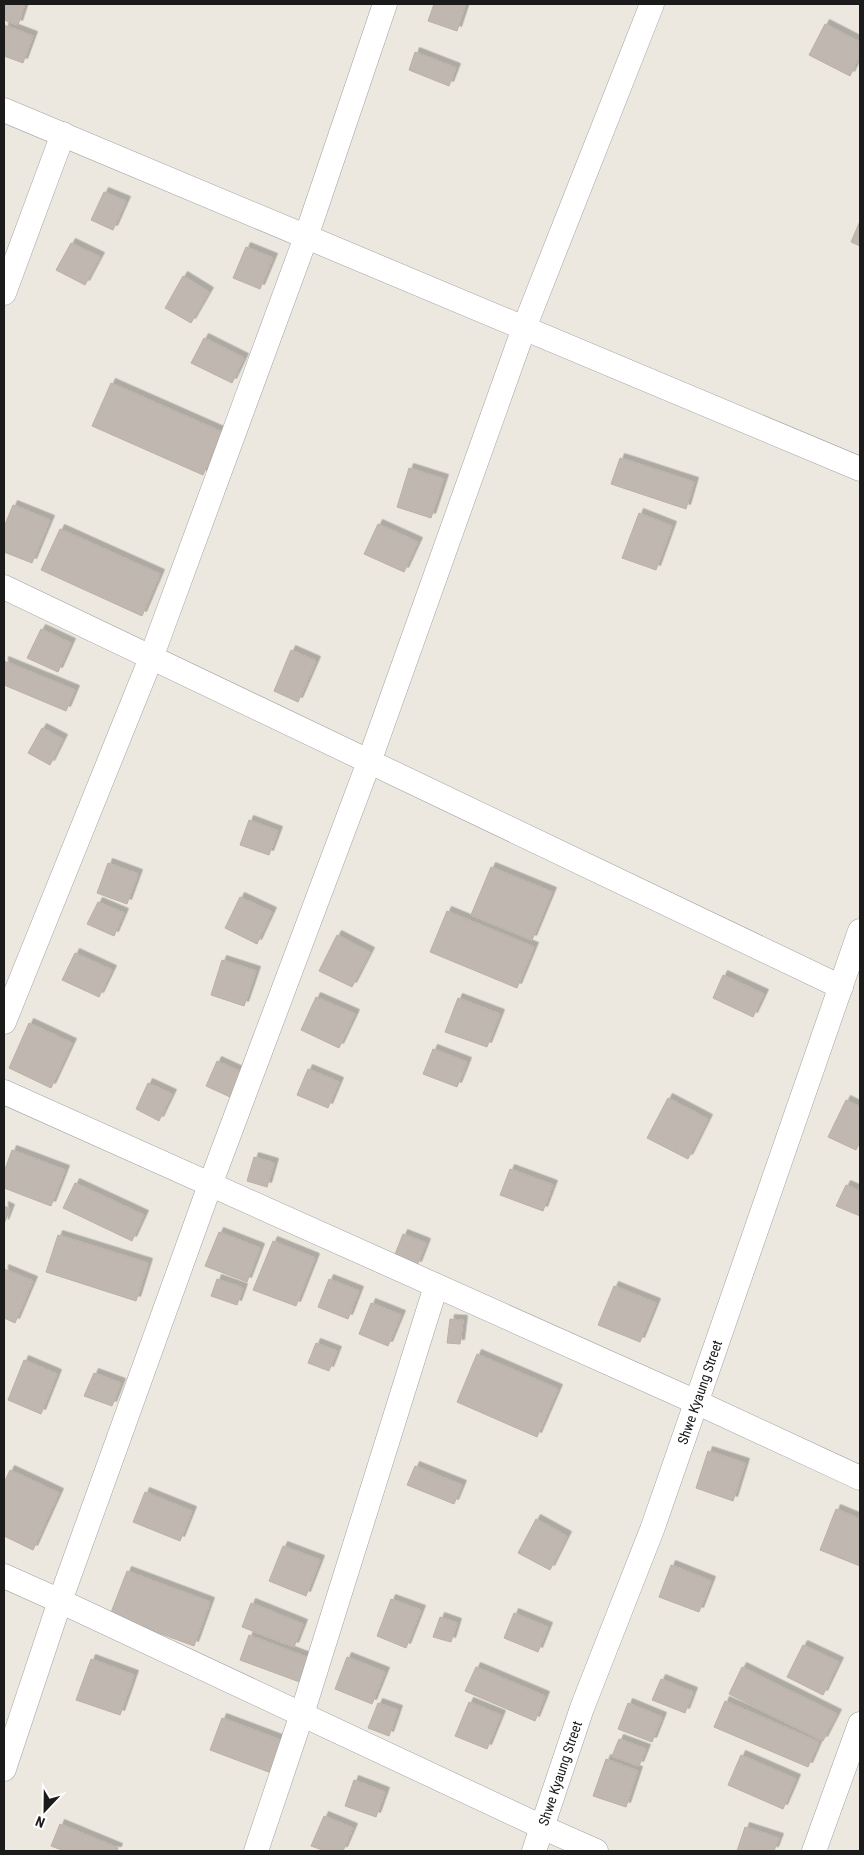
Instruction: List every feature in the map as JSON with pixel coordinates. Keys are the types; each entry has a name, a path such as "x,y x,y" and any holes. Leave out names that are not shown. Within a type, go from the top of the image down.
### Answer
{"street":[{"path":"4,1022 151,658 306,237 385,4"},
{"path":"4,1769 60,1601 210,1184 369,762 524,328 652,4"},
{"path":"4,110 860,469"},
{"path":"4,293 63,134"},
{"path":"4,588 841,987"},
{"name":"Shwe Kyaung Street","path":"534,1851 582,1708 653,1527 860,931"},
{"path":"4,1092 696,1402 860,1478"},
{"path":"256,1851 302,1714 436,1286"},
{"path":"4,1576 596,1851"},
{"path":"814,1851 860,1724"}],"building":[{"path":"4,4 25,4 18,25 4,20"},
{"path":"434,4 466,4 457,31 428,21"},
{"path":"825,24 860,42 860,55 850,76 809,55"},
{"path":"4,25 33,36 23,63 4,56"},
{"path":"415,52 456,68 449,86 409,70"},
{"path":"104,192 126,201 113,230 91,220"},
{"path":"860,221 860,246 851,242"},
{"path":"71,243 100,257 85,285 56,270"},
{"path":"246,247 273,258 260,289 233,278"},
{"path":"183,276 209,292 191,323 165,308"},
{"path":"204,338 244,358 232,383 191,363"},
{"path":"111,383 222,432 203,475 92,426"},
{"path":"620,458 694,482 686,509 611,484"},
{"path":"409,468 444,479 431,518 397,507"},
{"path":"13,505 50,520 32,563 4,552 4,527"},
{"path":"639,513 672,526 656,570 622,558"},
{"path":"378,524 418,542 404,572 364,554"},
{"path":"60,529 160,574 142,616 41,570"},
{"path":"41,629 71,643 58,672 27,658"},
{"path":"291,650 316,661 298,702 274,691"},
{"path":"4,661 75,690 66,711 4,685"},
{"path":"42,728 63,739 50,765 28,753"},
{"path":"249,820 278,831 269,855 240,845"},
{"path":"108,863 138,874 127,904 97,893"},
{"path":"491,867 552,892 532,940 471,915"},
{"path":"240,897 272,912 257,944 225,928"},
{"path":"98,902 124,913 114,936 87,924"},
{"path":"447,911 534,947 517,988 430,952"},
{"path":"337,935 370,952 352,987 319,971"},
{"path":"75,953 112,970 99,997 62,980"},
{"path":"222,960 256,971 244,1006 211,995"},
{"path":"723,975 764,994 753,1017 713,998"},
{"path":"316,997 355,1014 339,1048 301,1030"},
{"path":"458,998 500,1014 487,1047 445,1032"},
{"path":"29,1023 72,1043 51,1088 9,1068"},
{"path":"433,1049 467,1062 457,1087 423,1074"},
{"path":"217,1061 241,1072 230,1097 206,1086"},
{"path":"308,1069 339,1082 328,1108 297,1095"},
{"path":"148,1083 172,1094 159,1121 136,1109"},
{"path":"668,1098 708,1119 688,1159 647,1138"},
{"path":"846,1100 860,1107 860,1142 856,1150 828,1137"},
{"path":"12,1150 65,1170 51,1206 4,1188 4,1172"},
{"path":"254,1157 274,1163 267,1187 247,1181"},
{"path":"510,1169 553,1185 543,1211 500,1195"},
{"path":"75,1183 144,1215 132,1241 63,1208"},
{"path":"846,1185 860,1191 860,1216 836,1206"},
{"path":"4,1206 10,1209 4,1224"},
{"path":"219,1232 260,1248 247,1282 205,1266"},
{"path":"403,1234 426,1243 417,1266 394,1257"},
{"path":"58,1235 148,1263 136,1301 46,1272"},
{"path":"273,1241 315,1258 296,1306 253,1290"},
{"path":"4,1269 33,1281 15,1323 4,1318"},
{"path":"217,1279 243,1288 237,1305 211,1296"},
{"path":"329,1279 359,1291 348,1319 318,1307"},
{"path":"614,1286 656,1303 640,1342 598,1325"},
{"path":"371,1303 401,1315 388,1346 359,1334"},
{"path":"450,1319 463,1320 460,1344 447,1343"},
{"path":"316,1343 337,1351 329,1371 308,1363"},
{"path":"477,1354 558,1389 537,1437 457,1402"},
{"path":"24,1360 57,1374 41,1414 8,1400"},
{"path":"94,1373 121,1383 112,1406 84,1396"},
{"path":"708,1451 745,1463 733,1501 696,1488"},
{"path":"415,1466 462,1485 454,1504 407,1485"},
{"path":"10,1470 59,1493 33,1550 4,1536 4,1483"},
{"path":"145,1492 192,1511 180,1541 133,1522"},
{"path":"836,1509 860,1519 860,1566 820,1550"},
{"path":"536,1519 567,1536 550,1570 518,1553"},
{"path":"283,1546 320,1560 306,1596 269,1581"},
{"path":"671,1565 711,1581 699,1612 659,1597"},
{"path":"127,1571 210,1602 194,1646 110,1615"},
{"path":"391,1599 421,1610 406,1648 377,1636"},
{"path":"251,1603 303,1624 294,1647 242,1627"},
{"path":"514,1613 548,1627 538,1652 504,1638"},
{"path":"440,1617 457,1623 451,1642 433,1637"},
{"path":"249,1635 314,1660 305,1684 240,1660"},
{"path":"803,1645 839,1662 823,1695 787,1677"},
{"path":"347,1657 385,1672 372,1704 335,1689"},
{"path":"91,1659 134,1675 120,1715 76,1700"},
{"path":"476,1667 545,1696 535,1721 465,1691"},
{"path":"742,1667 837,1714 823,1741 729,1694"},
{"path":"661,1679 693,1692 685,1713 652,1700"},
{"path":"725,1701 819,1742 808,1767 714,1727"},
{"path":"469,1702 501,1715 487,1749 455,1736"},
{"path":"378,1703 398,1710 389,1736 368,1728"},
{"path":"628,1703 662,1717 652,1742 618,1729"},
{"path":"222,1718 286,1742 274,1774 210,1750"},
{"path":"619,1739 646,1749 639,1766 612,1756"},
{"path":"741,1755 796,1779 783,1809 728,1785"},
{"path":"606,1759 638,1771 626,1807 593,1796"},
{"path":"354,1780 385,1792 376,1817 345,1806"},
{"path":"324,1816 353,1828 343,1851 325,1851 311,1846"},
{"path":"60,1824 118,1848 117,1851 64,1851 51,1846"},
{"path":"745,1827 779,1838 774,1851 737,1851"}]}
